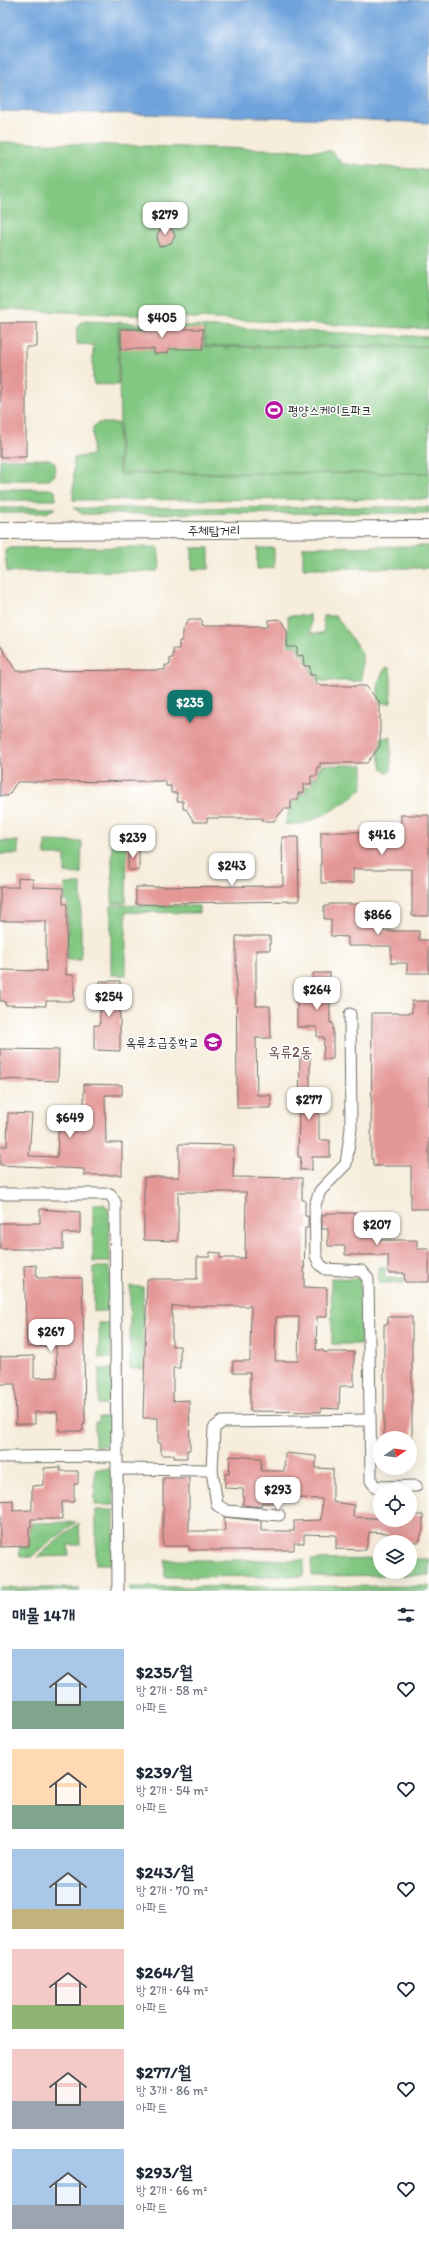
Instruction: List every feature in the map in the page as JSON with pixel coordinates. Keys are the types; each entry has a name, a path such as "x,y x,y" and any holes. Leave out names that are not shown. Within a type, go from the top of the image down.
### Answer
{"main road":[{"name":"주체탑거리","path":"0,531 429,530"}],"street":[{"path":"350,1014 351,1128 346,1164 320,1191 315,1204 316,1256 320,1265 326,1269 362,1271 368,1279 369,1420 371,1481 373,1483"},
{"path":"0,1194 87,1193 110,1194 114,1197 116,1254 118,1591"},
{"path":"279,1515 227,1511 217,1505 212,1470 214,1428 222,1422 369,1420"},
{"path":"0,1457 117,1456"},
{"path":"117,1469 212,1470"}],"green space":[{"path":"0,142 331,151 343,164 429,170 429,329 0,309"},
{"name":"평양스케이트파크","path":"85,321 429,337 429,346 206,346 205,328 205,347 429,347 429,473 120,473 119,328 184,328 118,327 118,385 94,384 93,345 77,344 77,327 80,323"},
{"path":"98,423 118,423 119,474 429,473 429,499 73,500 74,458 92,455 93,427"},
{"path":"0,459 49,459 55,463 55,475 49,480 0,480"},
{"path":"0,489 50,489 55,491 56,500 0,500"},
{"path":"429,507 429,513 82,514 74,508"},
{"path":"0,508 56,508 46,513 0,513"},
{"path":"429,546 429,568 303,568 303,547"},
{"path":"158,547 160,567 158,571 7,572 5,552 7,548"},
{"path":"192,548 209,548 209,569 192,569"},
{"path":"257,548 274,548 274,568 257,569"},
{"path":"310,615 311,633 324,633 323,616 336,616 362,653 362,681 317,681 317,674 311,674 311,664 305,664 305,654 299,654 298,646 289,646 288,616"},
{"path":"387,667 389,668 391,675 391,703 381,703 378,695 378,684 381,674"},
{"path":"391,737 391,771 386,773 382,769 378,751 381,745 381,738"},
{"path":"321,765 363,765 363,787 352,797 316,819 301,824 285,824 289,810 292,810 292,801 299,801 299,794 306,794 305,786 312,786 312,777 318,777 318,768 321,768"},
{"path":"112,838 127,838 126,903 112,903"},
{"path":"0,841 18,841 18,854 0,854"},
{"path":"45,841 82,842 81,874 65,873 65,855 45,855"},
{"path":"65,884 81,884 81,960 67,960 68,902 65,902"},
{"path":"111,905 199,906 199,913 126,912 126,975 111,975"},
{"path":"93,1204 104,1204 109,1210 110,1262 93,1262"},
{"path":"94,1267 110,1267 110,1311 94,1311"},
{"path":"378,1267 385,1267 385,1278 404,1278 404,1283 379,1283"},
{"path":"331,1278 360,1279 361,1344 332,1344"},
{"path":"130,1286 143,1287 143,1369 130,1369"},
{"path":"99,1323 111,1323 111,1358 99,1358"},
{"path":"99,1369 112,1369 112,1405 99,1405"},
{"path":"99,1417 112,1417 112,1438 108,1445 95,1447 95,1422 99,1422"},
{"path":"95,1469 113,1469 114,1505 95,1505"},
{"path":"96,1510 114,1510 114,1564 96,1564"},
{"path":"76,1522 31,1557 20,1557 19,1547 29,1547 29,1528 32,1528 31,1523"},
{"path":"79,1523 80,1545 68,1545 69,1556 37,1557"},
{"path":"373,1559 373,1575 312,1576 311,1560"},
{"path":"417,1559 429,1559 429,1575 417,1575"},
{"path":"165,1560 304,1560 304,1576 165,1577"},
{"path":"429,1586 429,1591 130,1591 130,1587"},
{"path":"0,1588 79,1588 79,1591 0,1591"}],"water":[{"path":"0,0 429,0 429,123 349,119 0,111"}],"building":[{"path":"165,227 172,229 175,236 171,243 159,247 157,235 161,228"},
{"path":"0,323 37,323 37,347 26,347 26,457 0,457"},
{"path":"121,329 203,329 203,349 168,349 168,353 154,354 154,349 121,349"},
{"path":"280,619 287,630 287,647 297,647 297,656 303,655 304,666 310,666 310,675 316,675 316,684 320,684 320,686 366,686 380,703 380,746 367,763 320,763 320,767 317,767 317,776 311,776 311,784 304,784 304,793 298,793 298,800 291,800 291,809 284,809 274,821 262,821 262,818 207,818 207,822 194,822 186,809 183,809 183,801 177,801 177,793 171,793 171,786 166,786 166,781 17,782 8,796 0,796 0,645 16,671 165,670 165,665 170,665 170,658 173,658 173,649 179,649 179,641 182,641 182,631 188,620 201,620 201,626 268,626 268,620"},
{"path":"401,815 429,815 429,916 412,916 412,869 353,869 353,883 321,883 321,832 382,832 387,827 401,827"},
{"path":"282,837 298,837 299,901 170,903 170,905 136,904 136,887 283,886"},
{"path":"128,848 139,849 139,870 128,870"},
{"path":"18,878 33,879 33,887 63,888 63,904 67,904 66,975 74,975 74,1001 46,1001 46,1006 5,1005 5,1001 0,1001 0,970 46,971 46,921 0,921 0,887 18,887"},
{"path":"329,904 360,904 360,913 380,913 380,931 419,931 419,940 429,940 429,973 407,973 407,963 391,963 391,946 348,946 348,937 331,936 331,919 324,919 324,906 329,906"},
{"path":"236,936 270,936 270,950 256,950 256,1006 270,1006 271,1038 256,1038 257,1095 271,1095 271,1108 237,1108"},
{"path":"313,973 330,973 330,1023 333,1023 333,1059 323,1059 324,1037 317,1037 317,1027 297,1027 297,989 313,989"},
{"path":"100,981 120,981 120,1051 94,1050 94,1025 100,1025"},
{"path":"412,1001 429,1001 429,1209 411,1209 411,1166 373,1166 373,1159 371,1159 372,1013 412,1013"},
{"path":"0,1049 59,1050 58,1081 0,1079"},
{"path":"300,1057 310,1057 310,1092 319,1092 319,1140 330,1140 330,1157 312,1157 312,1170 300,1170 301,1157 298,1157"},
{"path":"84,1084 122,1085 122,1095 105,1095 106,1143 122,1143 122,1175 84,1175 84,1169 0,1165 0,1146 7,1146 8,1113 32,1114 29,1156 57,1157 59,1115 84,1117"},
{"path":"179,1144 234,1145 233,1177 302,1178 302,1200 305,1200 305,1216 308,1216 308,1228 305,1228 304,1287 327,1288 327,1317 317,1317 316,1350 323,1350 323,1352 354,1352 354,1386 340,1386 339,1409 321,1408 321,1412 250,1411 250,1373 233,1373 233,1361 250,1361 251,1306 172,1306 172,1346 180,1346 180,1368 173,1368 173,1401 189,1400 190,1450 187,1450 187,1458 174,1458 174,1455 161,1455 161,1443 158,1443 158,1418 143,1418 147,1279 197,1279 197,1257 210,1257 210,1252 220,1253 220,1258 245,1258 246,1192 178,1192 178,1241 144,1240 144,1177 179,1177","holes":["276,1317 299,1317 298,1361 275,1361"]},
{"path":"40,1209 80,1212 80,1233 63,1233 63,1249 0,1249 0,1223 40,1223"},
{"path":"326,1213 357,1213 357,1222 377,1222 377,1240 417,1240 417,1249 429,1249 429,1282 405,1282 404,1273 388,1273 388,1255 345,1255 345,1246 328,1246 328,1229 322,1229 322,1215 326,1215"},
{"path":"36,1265 37,1278 82,1278 85,1424 83,1424 83,1431 59,1431 57,1412 35,1412 35,1424 16,1424 15,1384 0,1384 0,1357 34,1356 34,1378 57,1377 56,1346 27,1347 24,1266"},
{"path":"388,1317 412,1317 412,1431 384,1431 384,1324 388,1324"},
{"path":"285,1453 316,1456 316,1468 333,1469 333,1502 354,1505 353,1517 373,1518 373,1527 417,1527 417,1515 423,1515 423,1529 419,1542 417,1542 417,1535 388,1535 388,1533 369,1532 366,1550 336,1549 336,1535 304,1534 304,1543 294,1543 294,1550 189,1550 189,1546 163,1546 163,1478 189,1478 189,1531 225,1531 224,1517 261,1521 261,1531 294,1531 294,1521 321,1520 322,1499 298,1498 298,1486 276,1486 273,1503 261,1503 261,1507 243,1505 243,1489 225,1488 225,1474 229,1474 230,1456 261,1458 261,1471 284,1471"},
{"path":"60,1467 60,1471 78,1471 78,1484 74,1484 74,1502 62,1502 62,1519 31,1519 31,1527 29,1527 29,1546 0,1547 0,1501 13,1500 13,1511 32,1510 32,1486 44,1485 44,1468"}],"place":[{"name":"평양스케이트파크","path":"274,410"},
{"name":"옥류초급중학교","path":"213,1042"}],"district":[{"name":"옥류2동","path":"290,1052"}]}
